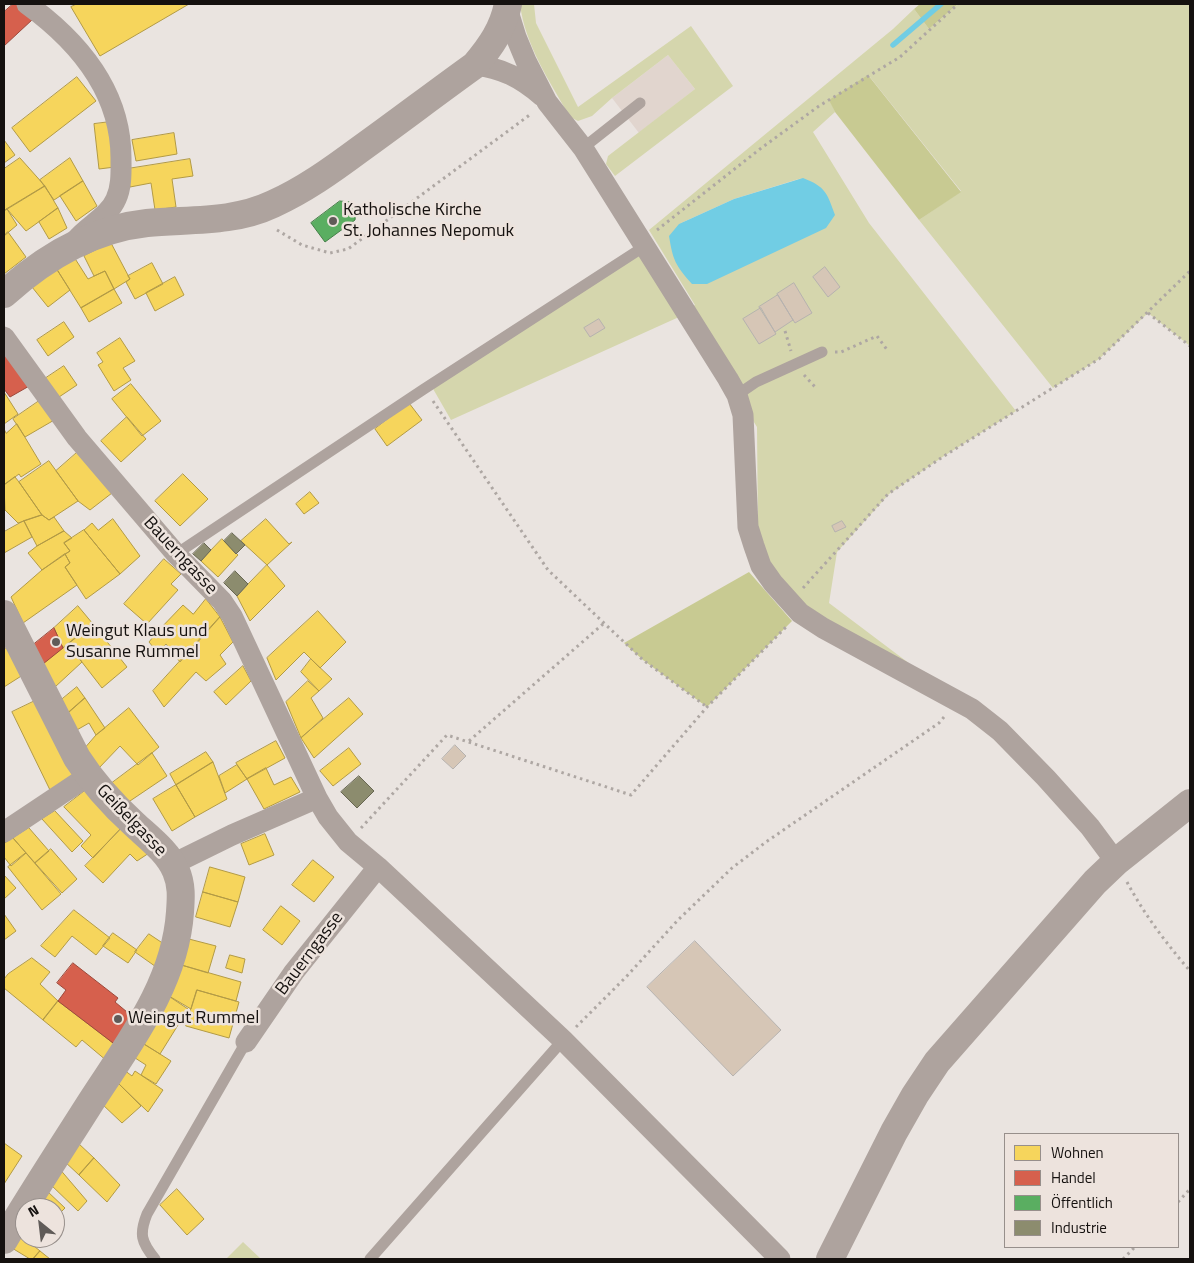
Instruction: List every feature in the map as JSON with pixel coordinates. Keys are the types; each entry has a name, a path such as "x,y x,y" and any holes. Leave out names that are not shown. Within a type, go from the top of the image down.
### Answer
{"street":[{"path":"27,4 68,38 88,62 102,83 117,118 121,148 121,172 120,188 116,201 73,244"},
{"path":"4,294 45,261 73,244 96,235 128,226 200,221 236,216 272,205 306,187 475,66 492,45 508,6"},
{"path":"508,6 516,37 547,102"},
{"path":"475,66 489,67 513,76 527,83 547,102 583,148 728,378 743,415 748,527 761,566 773,584 795,608 823,628 972,709 1006,737 1090,827 1116,862"},
{"name":"Bauerngasse","path":"4,337 77,438 176,554 222,601 232,616 317,798 328,817 348,842 383,873 294,972 246,1042"},
{"name":"Geißelgasse","path":"4,614 62,731 88,776 107,798 152,840 172,864 180,882 182,897 180,923 172,956 155,1001 4,1240"},
{"path":"4,832 88,776"},
{"path":"172,864 232,835 317,798"},
{"path":"830,1259 894,1132 937,1062 1095,882 1116,862 1190,802"},
{"path":"383,873 563,1040 780,1259"}],"lane":[{"path":"583,148 640,103"},
{"path":"176,554 644,244"},
{"path":"736,395 756,382 822,352"},
{"path":"370,1259 563,1040"},
{"path":"155,1259 143,1244 141,1228 147,1214 246,1042"}],"path":[{"path":"644,244 782,133 819,106 900,57 958,4"},
{"path":"277,230 302,245 330,254 348,249 547,102"},
{"path":"348,842 447,735 632,795 707,706 795,608 888,494 944,456 1099,359 1190,271"},
{"path":"1148,313 1190,346"},
{"path":"822,352 841,352 877,336 888,351"},
{"path":"424,389 548,570 643,660 707,706"},
{"path":"469,741 603,624"},
{"path":"563,1040 626,977 678,920 732,868 766,842 939,723 958,701"},
{"path":"1116,862 1136,899 1168,946 1190,971"},
{"path":"1179,1201 1190,1189"},
{"path":"1123,1259 1134,1248"}],"shaded area":[{"path":"668,55 695,89 639,133 612,98"}],"green space":[{"path":"520,4 534,4 536,23 578,107 691,26 733,86 615,176 606,164 608,156 695,89 668,55 612,98 592,116 578,121 570,117 539,63 527,34"},
{"path":"920,4 958,4 929,29 914,9"},
{"path":"958,4 1190,4 1190,346 1148,313 1099,359 1053,388 919,220 961,191 869,76 830,100 835,112 813,132 869,223 1016,411 944,456 889,494 837,552 829,603 910,664 838,627 804,605 765,557 758,535 757,427 684,310 695,305 649,230 893,29 914,9 929,29","holes":["802,178 679,224 734,199"]},
{"path":"868,75 961,192 919,220 835,112 829,100"},
{"path":"642,251 679,317 451,420 432,387"},
{"path":"749,572 792,621 707,707 643,660 624,643"},
{"path":"243,1242 261,1259 226,1259"}],"water":[{"path":"803,178 817,184 830,201 835,215 826,228 707,284 692,284 678,267 672,251 669,236 679,224 734,199"}],"building: Wohnen":[{"path":"77,4 189,4 100,56 71,7"},
{"path":"77,77 96,101 30,152 12,128"},
{"path":"110,122 115,167 99,169 94,124"},
{"path":"174,133 177,154 136,161 132,140"},
{"path":"4,140 15,155 4,163"},
{"path":"20,158 45,186 4,211 4,169"},
{"path":"70,158 83,181 54,200 40,180"},
{"path":"190,159 193,176 172,179 176,207 155,210 151,183 130,187 127,169"},
{"path":"83,181 97,206 76,221 60,196"},
{"path":"45,186 58,208 26,231 7,209"},
{"path":"58,208 67,228 49,239 39,222"},
{"path":"7,209 17,225 4,236 4,211"},
{"path":"8,232 26,257 4,274 4,236"},
{"path":"111,243 130,279 114,289 105,271 94,276 84,256"},
{"path":"74,257 88,279 105,271 114,289 81,308 56,268"},
{"path":"152,263 163,284 135,299 126,282 130,279 128,276"},
{"path":"56,268 70,290 48,307 32,287"},
{"path":"175,277 184,295 155,311 146,293"},
{"path":"114,289 122,303 89,322 81,308"},
{"path":"64,322 74,337 48,356 37,340"},
{"path":"120,338 135,361 123,368 131,380 114,391 98,365 103,362 97,353"},
{"path":"64,366 77,385 56,399 43,380"},
{"path":"131,384 161,421 142,436 112,399"},
{"path":"4,392 18,414 4,424"},
{"path":"42,399 56,419 25,437 13,419"},
{"path":"409,403 422,420 387,446 375,429"},
{"path":"127,417 146,439 121,462 101,441"},
{"path":"17,424 41,464 21,477 19,474 4,485 4,429 6,433"},
{"path":"80,450 112,493 90,510 78,501 56,471"},
{"path":"49,461 78,501 49,520 42,515 19,482"},
{"path":"183,474 208,499 180,526 155,501"},
{"path":"15,477 42,515 18,523 5,510 4,485"},
{"path":"310,492 319,503 304,514 296,504"},
{"path":"42,515 49,520 54,517 64,531 37,546 24,521"},
{"path":"113,519 140,556 120,574 84,530 92,523 98,530"},
{"path":"266,519 289,544 292,542 267,565 241,541"},
{"path":"24,521 32,537 4,553 4,532"},
{"path":"84,530 120,574 86,599 65,567 70,563 65,554 70,551 64,543"},
{"path":"64,531 72,538 64,543 70,551 42,570 28,553"},
{"path":"222,539 238,555 218,577 201,561"},
{"path":"65,554 70,563 65,567 77,585 23,623 11,597 42,570"},
{"path":"164,559 181,574 171,584 178,590 147,624 124,604"},
{"path":"267,565 285,586 250,621 237,596"},
{"path":"206,599 220,617 180,662 166,644 158,653 149,642 157,632 183,605 193,614"},
{"path":"78,606 93,624 63,648 54,628"},
{"path":"318,611 346,642 320,668 304,652 276,680 267,658"},
{"path":"220,617 233,642 220,655 226,664 206,681 196,672 164,707 153,691"},
{"path":"93,624 127,667 102,688 68,644"},
{"path":"10,644 26,673 4,687 4,650"},
{"path":"68,644 82,662 55,687 43,664"},
{"path":"311,659 332,679 319,691 301,672"},
{"path":"243,666 251,681 226,705 214,692"},
{"path":"308,681 319,691 311,698 323,718 301,738 286,702"},
{"path":"77,687 85,698 68,713 60,701"},
{"path":"85,698 105,728 96,735 89,723 75,731 68,713"},
{"path":"349,698 363,714 314,758 301,738"},
{"path":"37,700 75,777 50,790 12,712"},
{"path":"129,708 159,747 138,765 120,746 98,769 83,750 96,735"},
{"path":"276,741 285,758 247,779 236,763"},
{"path":"349,748 361,764 333,786 320,771"},
{"path":"206,752 213,762 176,785 170,774"},
{"path":"152,753 167,776 127,803 108,786"},
{"path":"213,762 227,799 195,817 176,785"},
{"path":"237,765 247,779 225,793 219,776"},
{"path":"266,768 274,785 291,777 300,792 264,809 247,779"},
{"path":"176,785 195,817 172,831 153,799"},
{"path":"86,790 122,827 93,858 81,846 91,835 64,807"},
{"path":"55,811 83,841 72,852 42,819"},
{"path":"124,826 149,853 137,861 130,854 103,883 85,866"},
{"path":"29,828 49,851 35,863 13,838"},
{"path":"265,834 274,855 249,865 241,844"},
{"path":"13,838 26,853 11,866 4,857 4,844"},
{"path":"51,849 77,879 62,893 35,863"},
{"path":"26,853 61,894 42,910 8,867"},
{"path":"313,860 334,877 314,902 292,885"},
{"path":"210,867 245,877 238,902 203,892"},
{"path":"4,875 16,888 4,899"},
{"path":"203,892 238,902 230,927 196,917"},
{"path":"281,906 300,921 282,945 263,930"},
{"path":"74,910 110,938 96,955 72,936 55,957 41,946"},
{"path":"4,914 16,931 4,940"},
{"path":"113,933 137,950 128,963 103,946"},
{"path":"149,934 170,948 159,969 135,952"},
{"path":"185,938 216,946 208,973 178,964"},
{"path":"230,955 245,959 242,973 226,968"},
{"path":"32,958 50,972 40,984 58,1001 43,1020 4,988 4,979 8,974"},
{"path":"178,964 241,982 236,1001 197,990 191,1009 169,996"},
{"path":"197,990 239,1002 229,1038 186,1026"},
{"path":"170,997 188,1009 160,1054 142,1043"},
{"path":"58,1001 117,1046 107,1061 82,1040 76,1047 43,1020"},
{"path":"141,1042 171,1061 156,1084 141,1075 146,1065 132,1056"},
{"path":"124,1070 132,1076 135,1071 163,1090 148,1112 117,1082"},
{"path":"117,1082 141,1106 122,1123 101,1103"},
{"path":"4,1143 22,1156 4,1184"},
{"path":"78,1143 94,1158 79,1175 63,1160"},
{"path":"94,1158 120,1185 107,1202 79,1175"},
{"path":"58,1167 87,1201 78,1211 49,1183"},
{"path":"177,1189 204,1219 187,1235 160,1205"},
{"path":"47,1191 54,1198 42,1198"},
{"path":"15,1235 15,1248 36,1248 40,1251 33,1259 30,1259 7,1245"},
{"path":"40,1251 50,1259 33,1259"}],"building: Handel":[{"path":"13,4 19,4 33,19 4,46 4,12"},
{"path":"4,346 31,385 10,397 4,389"},
{"path":"54,628 63,648 43,664 33,645"},
{"path":"73,963 118,998 115,1002 133,1017 117,1046 58,1001 66,990 57,983"}],"building: Öffentlich":[{"name":"Katholische Kirche St. Johannes Nepomuk","path":"340,201 350,202 356,209 355,220 325,242 311,223"}],"building: Industrie":[{"path":"232,533 245,545 236,554 224,541"},
{"path":"204,543 211,550 201,561 193,554"},
{"path":"235,571 248,584 237,596 224,583"},
{"path":"359,776 374,791 357,808 341,792"}],"building: Sonstige":[{"path":"825,267 840,287 828,297 813,277"},
{"path":"794,283 812,313 795,323 777,294"},
{"path":"778,295 793,320 775,332 759,307"},
{"path":"761,308 776,334 759,344 743,319"},
{"path":"599,319 605,328 590,337 584,328"},
{"path":"842,521 846,527 835,532 832,526"},
{"path":"455,745 466,756 453,769 442,759"},
{"path":"695,941 781,1030 733,1076 647,987"}],"waterway":[{"path":"893,45 941,4"}],"place":[{"name":"Katholische Kirche St. Johannes Nepomuk","path":"333,221"},
{"name":"Weingut Klaus und Susanne Rummel","path":"56,642"},
{"name":"Weingut Rummel","path":"118,1019"}]}
